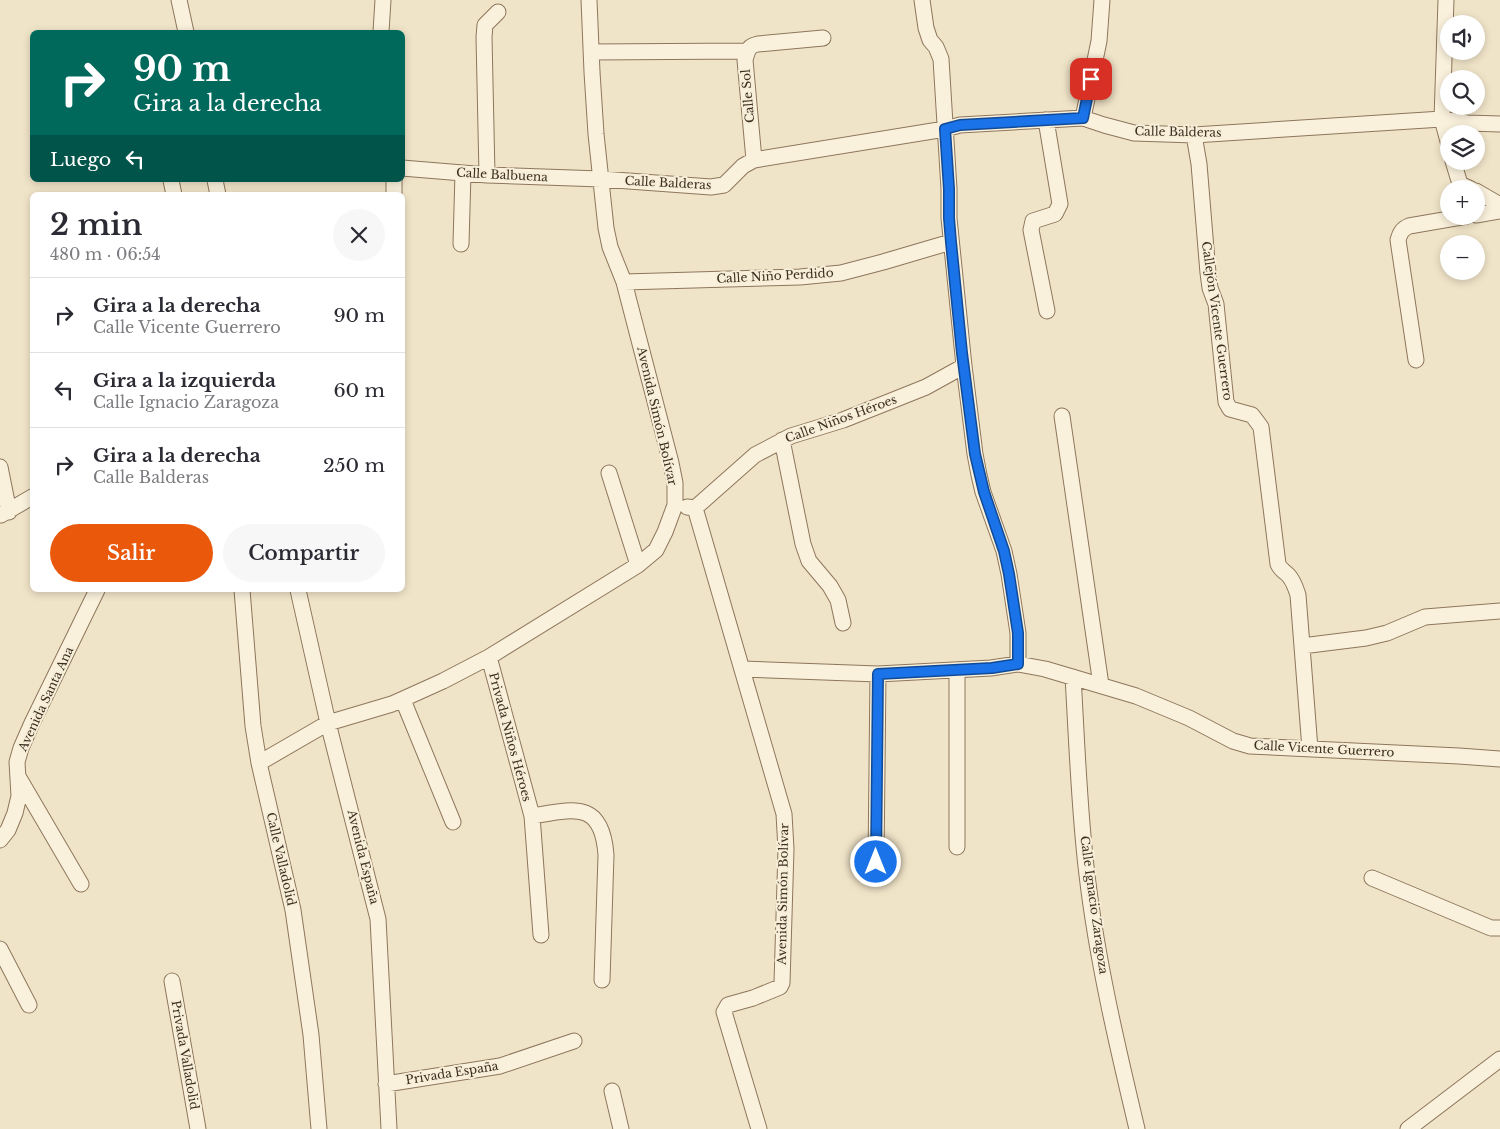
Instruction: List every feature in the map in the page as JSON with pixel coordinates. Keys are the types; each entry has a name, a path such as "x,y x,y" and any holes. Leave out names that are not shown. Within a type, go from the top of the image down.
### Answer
{"street":[{"path":"179,0 186,30"},
{"path":"381,30 382,0"},
{"name":"Avenida Simón Bolívar","path":"259,763 328,723 403,700 489,658 638,565 656,550 665,532 675,505 674,483 671,463 624,282 608,237 596,134 590,0"},
{"path":"922,0 926,28 930,40 936,47 941,59 951,242 975,454 979,475 1004,551 1009,574 1018,633 1018,664"},
{"path":"1083,118 1098,41 1102,0"},
{"path":"1444,125 1442,119 1446,0"},
{"path":"487,175 484,37 485,25 498,12"},
{"name":"Calle Sol","path":"754,160 745,60 748,51 752,46 758,44 823,38"},
{"path":"591,52 748,51"},
{"name":"Calle Balderas","path":"601,179 711,187 724,185 744,166 754,160 960,125 1083,118 1134,133 1194,135 1442,119 1467,123 1500,124"},
{"path":"1046,120 1060,204 1055,214 1033,222 1031,230 1048,311"},
{"name":"Callejón Vicente Guerrero","path":"1194,135 1199,164 1208,273 1210,288 1216,304 1226,402 1230,409 1252,415 1261,426 1278,564 1280,570 1289,576 1298,595 1310,748"},
{"name":"Calle Balbuena","path":"405,168 487,175 601,179"},
{"path":"461,244 463,173"},
{"path":"1485,195 1500,205"},
{"path":"1485,214 1500,211"},
{"path":"1416,360 1398,240 1399,234 1409,226 1440,221"},
{"name":"Calle Niño Perdido","path":"624,282 800,278 841,273 951,242"},
{"name":"Calle Niños Héroes","path":"695,508 755,455 782,440 843,420 926,387 964,366"},
{"path":"1062,416 1101,685"},
{"path":"782,440 802,544 809,561 830,586 838,600 843,623"},
{"path":"0,467 4,514 30,498"},
{"path":"610,472 638,565"},
{"path":"675,505 695,508"},
{"name":"Avenida Simón Bolívar","path":"695,508 782,803 786,831 782,983 780,987 771,992 728,1005 724,1012 759,1129"},
{"name":"Avenida Santa Ana","path":"0,840 8,830 14,813 18,796 17,762 25,740 97,592"},
{"name":"Calle Valladolid","path":"242,592 253,726 259,763 293,910 311,1035 319,1129"},
{"name":"Avenida España","path":"298,592 328,723 378,919 388,1129"},
{"path":"1302,646 1373,637 1425,617 1500,611"},
{"name":"Privada Niños Héroes","path":"489,658 532,816 541,935"},
{"name":"Calle Vicente Guerrero","path":"742,669 878,674 992,668 1018,664 1045,669 1136,696 1190,718 1233,741 1250,746 1500,759"},
{"path":"957,670 957,847"},
{"path":"876,862 878,674"},
{"name":"Calle Ignacio Zaragoza","path":"1073,678 1087,875 1099,952 1137,1129"},
{"path":"403,700 453,822"},
{"path":"18,777 81,884"},
{"name":"Privada Niños Héroes","path":"532,816 568,810 582,811 596,819 605,839 602,980"},
{"path":"1372,878 1491,928 1500,928"},
{"path":"0,948 28,1005"},
{"name":"Privada Valladolid","path":"172,982 198,1129"},
{"name":"Privada España","path":"386,1084 500,1066 574,1041"},
{"path":"1408,1129 1500,1059"},
{"path":"612,1091 621,1129"}],"route":[{"path":"876,862 878,674 992,668 1018,664 1018,633 1009,574 1004,551 984,492 975,454 962,353 951,242 945,129 960,125 1083,118 1091,79"}]}
